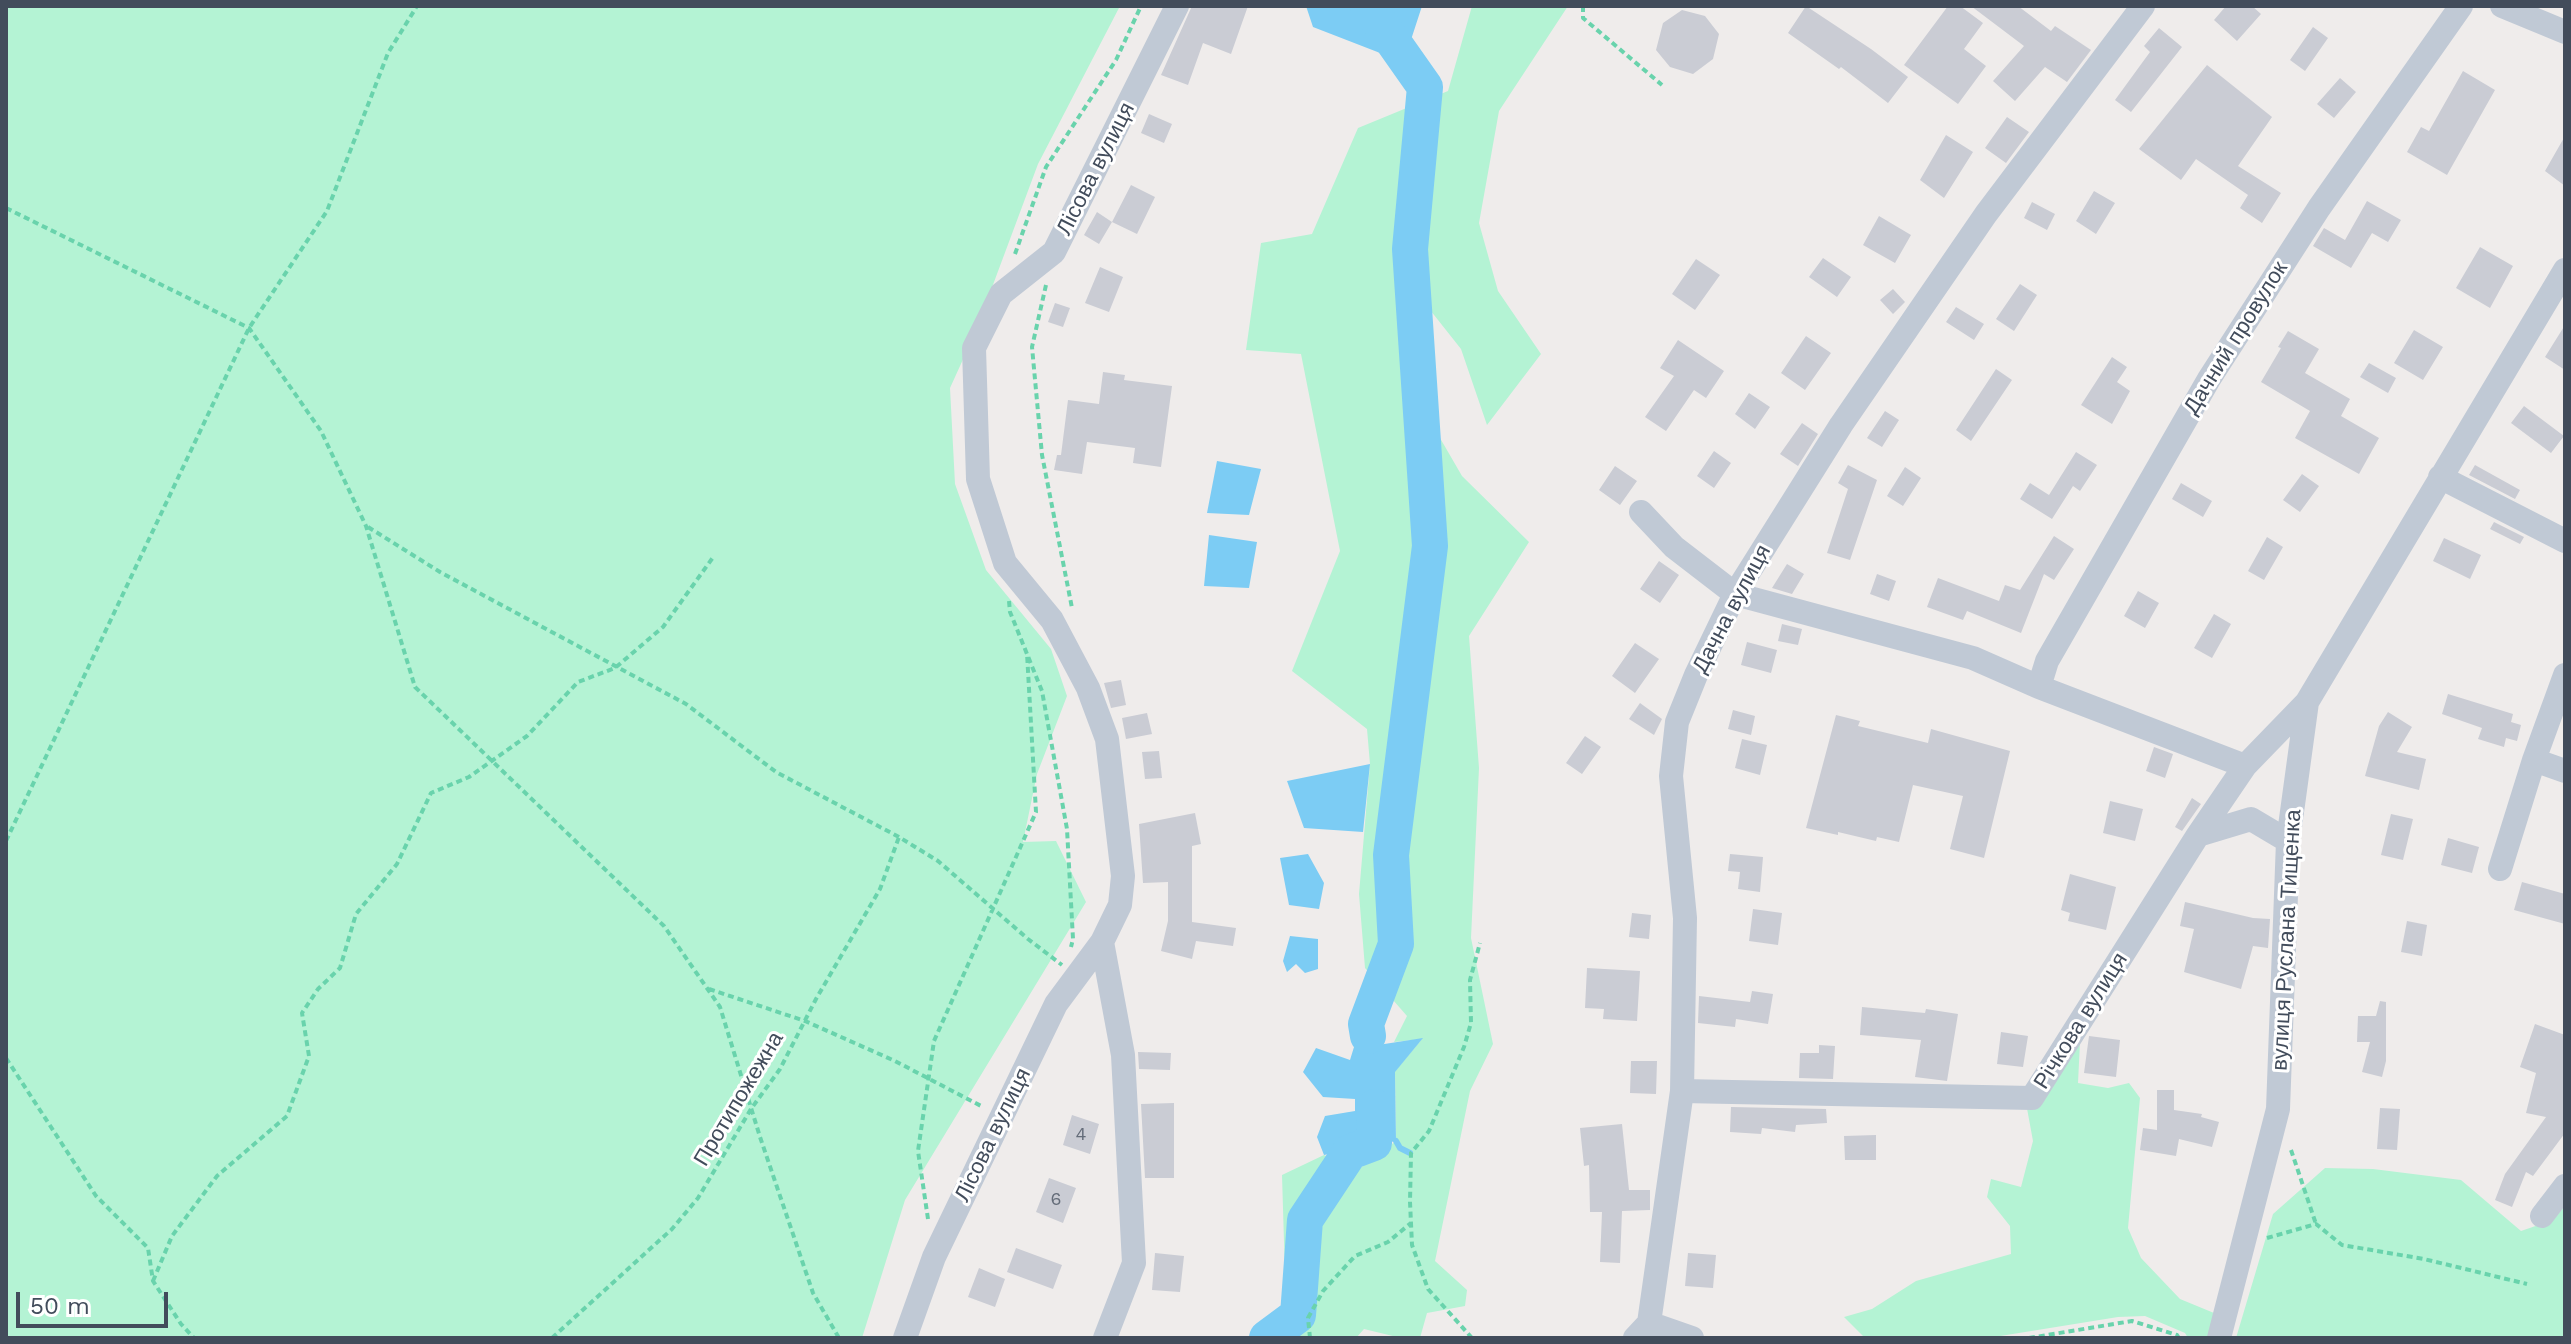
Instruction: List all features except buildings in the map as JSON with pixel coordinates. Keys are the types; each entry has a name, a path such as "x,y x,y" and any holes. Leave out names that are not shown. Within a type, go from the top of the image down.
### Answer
{"street":[{"name":"Лісова вулиця","path":"905,1338 934,1257 1056,1004 1102,942 1120,905 1123,876 1107,739 1088,688 1052,620 1005,563 978,479 974,348 1001,294 1054,252 1177,6"},
{"name":"Дачна вулиця","path":"1692,1338 1642,1330 1682,1091 1685,918 1671,776 1677,722 1735,594 1841,425 1986,214 2143,6"},
{"name":"Дачний провулок","path":"2039,687 2047,661 2209,379 2319,208 2461,6"},
{"path":"2502,6 2565,32"},
{"name":"вулиця Руслана Тищенка","path":"2219,1338 2278,1109 2288,841 2307,702 2565,270"},
{"path":"2440,477 2565,541"},
{"path":"1641,512 1674,547 1735,594 1973,658 2039,687 2245,766"},
{"path":"2500,869 2565,675"},
{"name":"Річкова вулиця","path":"1682,1091 2032,1098 2245,766 2307,702"},
{"path":"2534,760 2565,771"},
{"path":"2198,835 2251,819 2288,841"},
{"path":"1102,942 1123,1055 1134,1263 1105,1338"},
{"path":"2542,1216 2565,1186"}],"path":[{"path":"6,841 249,328 327,211 388,53 417,6"},
{"path":"1001,294 1046,167 1116,60 1141,6"},
{"path":"1583,6 1583,18 1662,85"},
{"path":"6,208 249,328 321,431 366,526 415,687 664,926 720,1007 813,1293 839,1338"},
{"path":"1054,252 1032,347 1042,455 1072,611"},
{"path":"366,526 440,572 686,704 776,772 938,861 1065,967 1073,939 1067,829 1042,691 1010,612 1005,563"},
{"path":"153,1281 172,1236 217,1176 287,1116 309,1056 302,1013 318,989 340,968 356,914 397,864 431,793 469,777 527,736 578,682 615,668 663,627 714,556"},
{"path":"934,1257 918,1151 934,1041 1036,812 1027,653"},
{"name":"Протипожежна","path":"552,1338 672,1229 698,1198 751,1109 780,1069 880,889 899,837"},
{"path":"1472,1338 1428,1289 1412,1245 1411,1153 1429,1131 1464,1047 1471,1023 1470,980 1480,943"},
{"path":"707,988 805,1021 929,1079 1001,1117"},
{"path":"6,1058 96,1196 148,1248 153,1281 194,1338"},
{"path":"2278,1109 2316,1224 2342,1245 2424,1259 2527,1284"},
{"path":"1310,1338 1308,1318 1323,1291 1355,1256 1388,1242 1411,1223"},
{"path":"2241,1246 2316,1224"},
{"path":"2029,1338 2132,1321 2179,1338"}],"green space":[{"path":"6,6 1120,6 1038,164 975,333 950,388 955,484 986,570 1051,649 1067,696 1037,774 1023,842 1056,841 1086,902 905,1200 862,1338 6,1338"},
{"path":"1472,6 1568,6 1499,111 1479,223 1498,291 1541,354 1487,425 1461,349 1419,296 1400,369 1462,476 1529,542 1469,636 1479,768 1471,938 1493,1044 1470,1091 1435,1261 1467,1290 1465,1306 1427,1313 1420,1338 1401,1338 1364,1329 1356,1338 1248,1338 1286,1309 1282,1175 1324,1155 1356,1171 1396,1141 1395,1071 1422,1039 1394,1042 1407,1016 1365,968 1359,894 1370,764 1367,729 1292,671 1340,551 1301,354 1246,350 1261,243 1312,234 1358,128 1448,91"},
{"path":"2080,1042 2078,1083 2108,1088 2129,1083 2140,1098 2128,1228 2141,1258 2180,1299 2214,1313 2210,1338 2188,1338 2185,1333 2145,1316 2118,1317 1988,1338 1865,1338 1844,1317 1872,1309 1916,1281 2011,1254 2010,1226 1987,1197 1991,1179 2021,1187 2033,1141 2026,1103"},
{"path":"2325,1168 2373,1169 2461,1180 2521,1231 2553,1220 2565,1206 2565,1338 2236,1338 2273,1214"}],"water":[{"path":"1306,6 1422,6 1408,49 1393,58 1313,27"},
{"path":"1217,461 1261,469 1249,515 1207,513"},
{"path":"1209,535 1257,542 1249,588 1204,586"},
{"path":"1370,764 1363,832 1304,828 1287,781"},
{"path":"1308,854 1324,883 1319,909 1289,905 1280,858"},
{"path":"1290,936 1318,939 1318,969 1305,973 1296,964 1287,972 1283,961"},
{"path":"1374,982 1383,1003 1378,1045 1423,1038 1395,1072 1396,1141 1324,1155 1317,1137 1325,1116 1355,1111 1355,1099 1323,1097 1303,1072 1316,1048 1350,1060"}],"waterway":[{"path":"1368,6 1425,87 1410,249 1430,546 1391,855 1396,944 1366,1024 1368,1036"},
{"path":"1267,1338 1298,1315 1305,1220 1350,1152 1374,1143 1375,1107"},
{"path":"1396,1141 1400,1148 1410,1153"}]}
